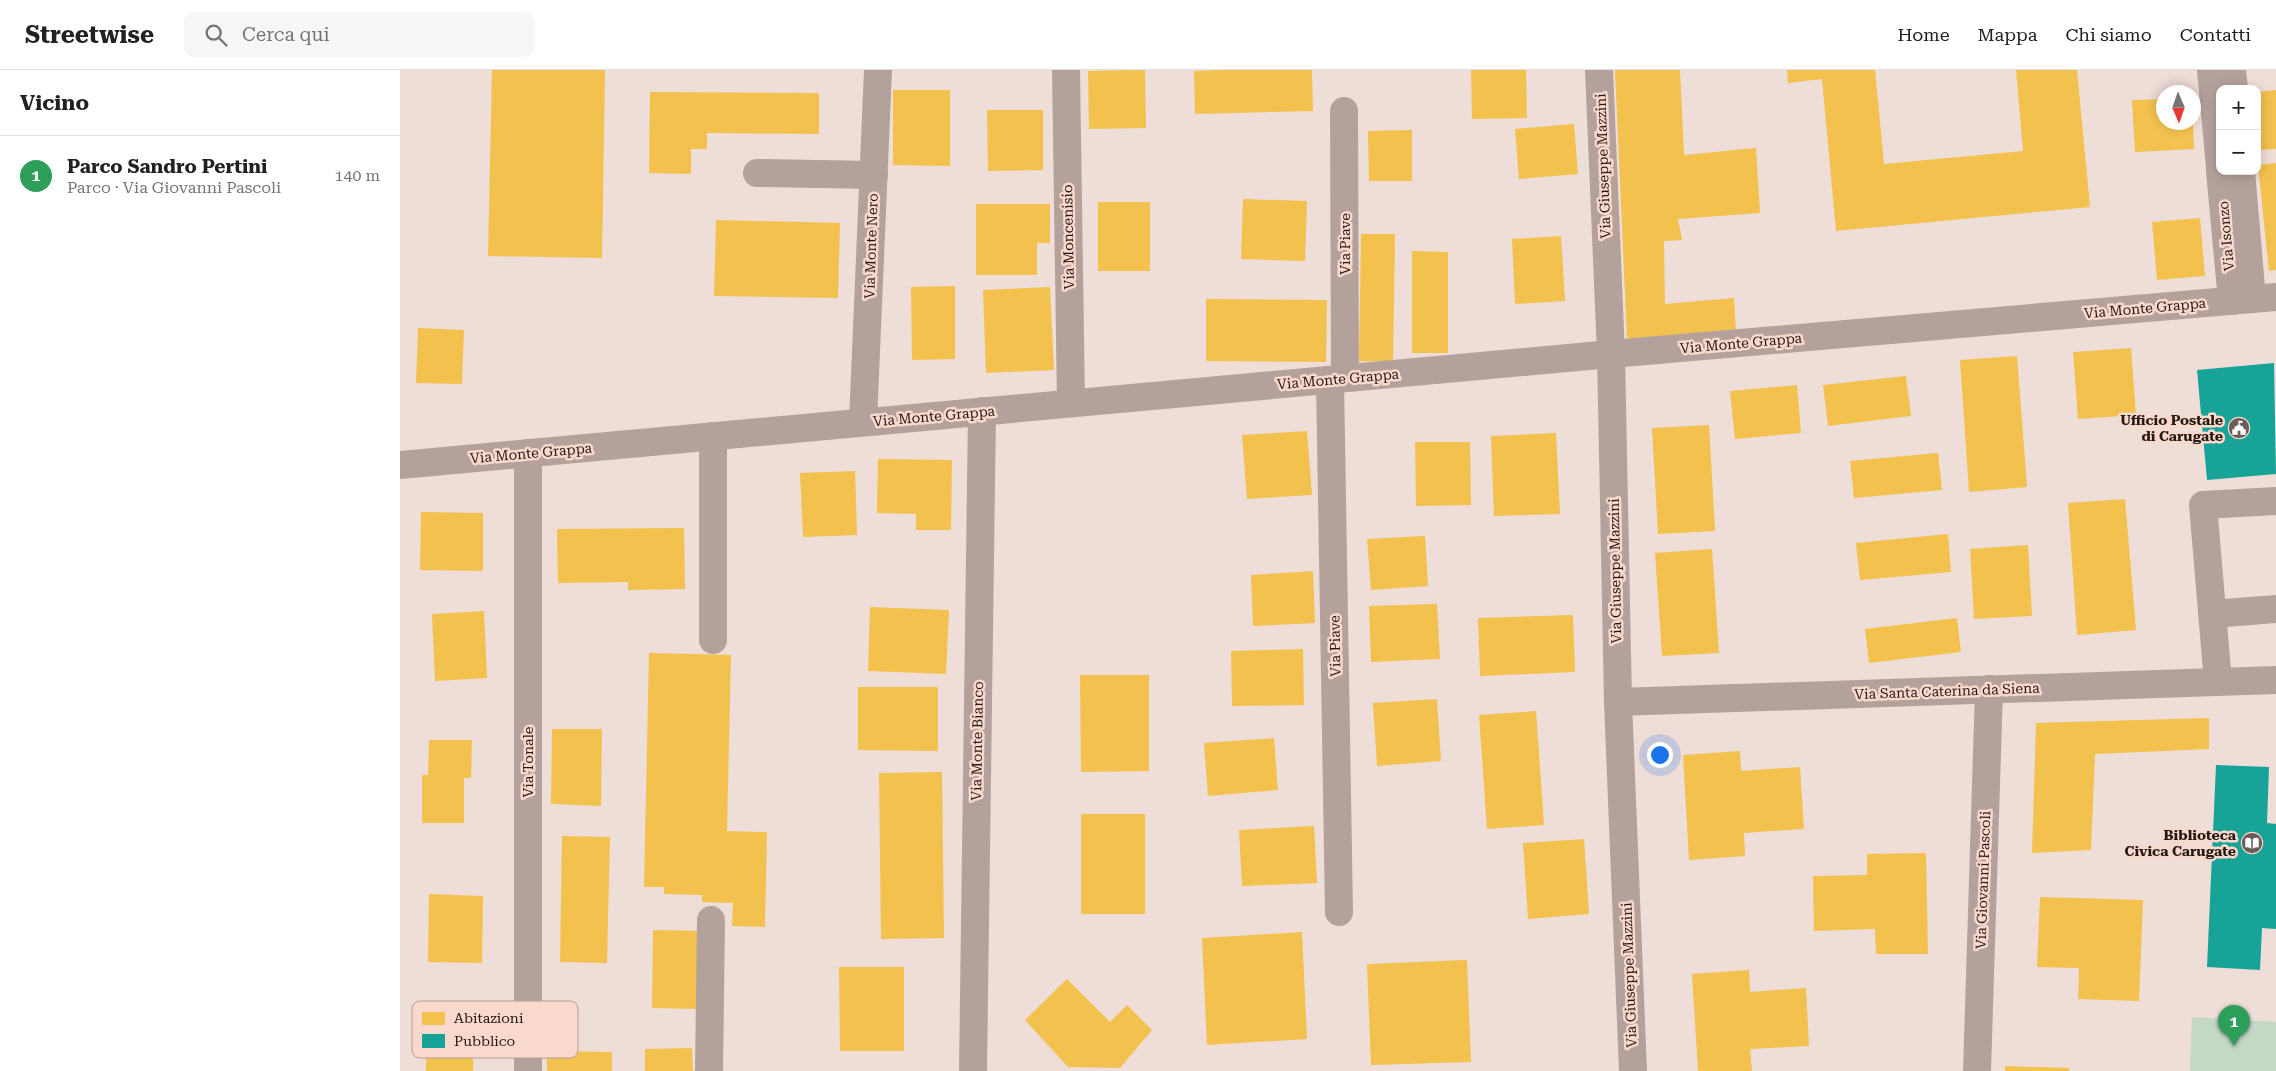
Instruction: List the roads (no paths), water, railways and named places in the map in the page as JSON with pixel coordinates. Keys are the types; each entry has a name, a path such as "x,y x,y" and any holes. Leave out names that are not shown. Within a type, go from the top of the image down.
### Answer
{"street":[{"name":"Via Monte Nero","path":"864,422 878,70"},
{"name":"Via Moncenisio","path":"1066,70 1070,403"},
{"name":"Via Giuseppe Mazzini","path":"1599,70 1611,354 1618,702 1633,1071"},
{"path":"2211,70 2217,130"},
{"path":"2232,70 2234,85"},
{"name":"Via Piave","path":"1339,912 1338,379 1344,111"},
{"path":"757,173 874,175"},
{"name":"Via Isonzo","path":"2221,175 2253,299"},
{"name":"Via Isonzo","path":"2241,175 2253,299"},
{"name":"Via Monte Grappa","path":"400,465 1611,354 2253,299"},
{"name":"Via Monte Bianco","path":"973,1071 982,411"},
{"path":"713,640 714,436"},
{"name":"Via Tonale","path":"528,453 528,1001"},
{"path":"2218,682 2203,505 2276,501"},
{"path":"2212,614 2276,609"},
{"name":"Via Santa Caterina da Siena","path":"1618,702 2276,680"},
{"name":"Via Giovanni Pascoli","path":"1977,1071 1989,689"},
{"path":"709,1071 711,920"},
{"name":"Via Tonale","path":"528,1058 528,1071"}],"place":[{"name":"Ufficio Postale di Carugate","path":"2239,428"},
{"name":"Biblioteca Civica Carugate","path":"2252,843"},
{"name":"Parco Sandro Pertini","path":"2234,1046"}]}
